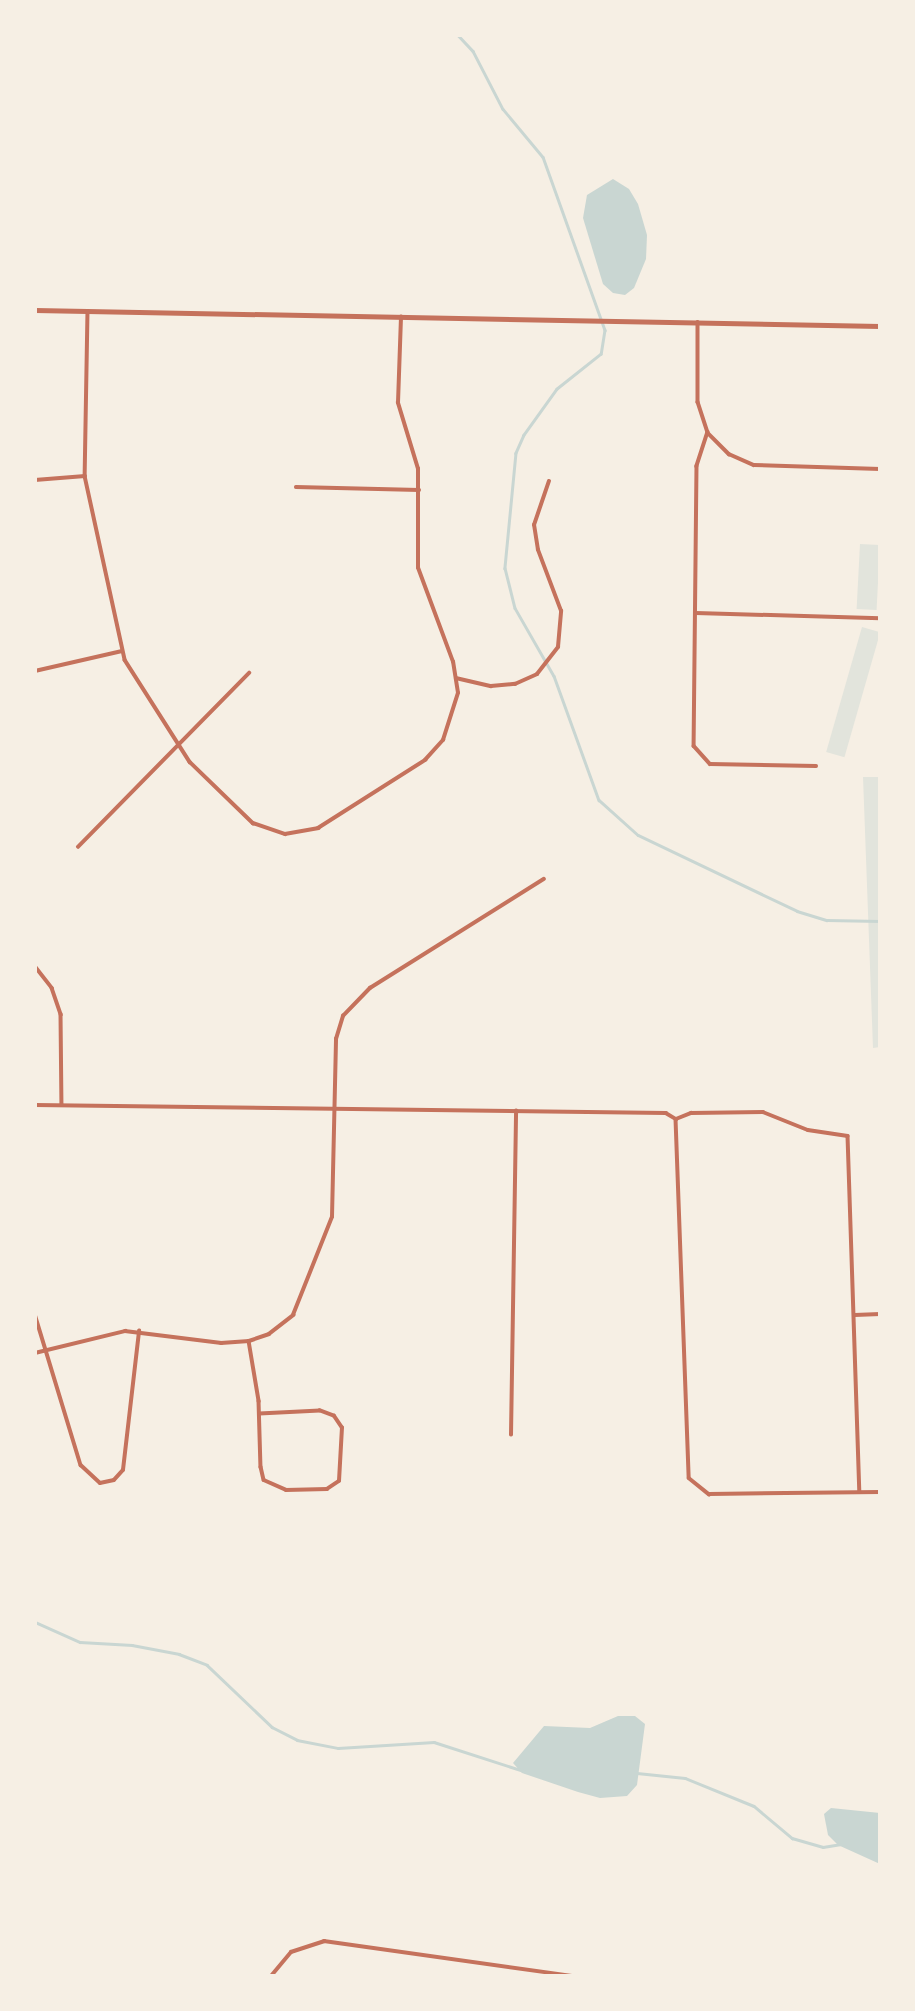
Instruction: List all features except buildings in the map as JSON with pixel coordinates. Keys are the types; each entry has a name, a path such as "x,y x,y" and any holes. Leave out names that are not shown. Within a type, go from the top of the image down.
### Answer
{"street":[{"path":"35,310 880,326"},
{"path":"88,311 85,476 122,652 177,747 253,822 274,832 307,832 384,787 435,751 447,730 458,693 456,678 418,568 416,456 398,403 401,317"},
{"path":"698,322 698,402 708,432 729,454 754,465 880,469"},
{"path":"708,432 697,466 694,746 710,764 816,766"},
{"path":"35,480 85,476"},
{"path":"456,678 503,686 527,680 551,660 562,635 561,611 538,550 534,525 550,481"},
{"path":"296,487 418,490"},
{"path":"696,613 880,618"},
{"path":"35,671 122,652"},
{"path":"78,847 249,673"},
{"path":"35,1353 96,1335 139,1331 221,1342 249,1341 269,1334 293,1315 329,1227 336,1108 336,1038 349,1006 544,879"},
{"path":"35,966 52,988 61,1014 62,1105"},
{"path":"35,1105 666,1113 676,1119"},
{"path":"511,1435 516,1111"},
{"path":"676,1119 691,1112 763,1112 808,1130 848,1136 860,1492"},
{"path":"676,1119 687,1471 692,1484 709,1494 880,1492"},
{"path":"35,1314 81,1465 93,1480 108,1484 123,1470 139,1331"},
{"path":"855,1315 880,1314"},
{"path":"249,1341 260,1414 261,1467 267,1484 286,1490 327,1489 339,1481 342,1428 334,1416 320,1411 260,1414"},
{"path":"271,1976 291,1952 324,1941 572,1976"}],"shaded area":[{"path":"613,179 629,189 638,204 647,235 646,259 634,288 625,295 613,293 603,284 583,218 587,195"},
{"path":"860,544 880,545 877,610 857,609"},
{"path":"862,627 880,633 844,757 826,752"},
{"path":"863,777 880,777 880,1047 873,1048"},
{"path":"618,1716 635,1716 645,1724 637,1785 627,1796 600,1798 578,1792 522,1773 513,1763 544,1726 590,1728"},
{"path":"831,1808 880,1813 880,1864 838,1845 828,1835 824,1814"}],"waterway":[{"path":"458,35 473,51 503,109 543,157 605,330 601,354 557,389 524,435 516,453 505,568 515,608 554,676 599,800 638,835 797,911 827,920 880,921"},
{"path":"35,1622 80,1642 132,1645 179,1654 207,1665 272,1727 297,1740 338,1748 434,1742 524,1771"},
{"path":"637,1773 685,1778 754,1806 792,1838 823,1847 841,1844"}]}
